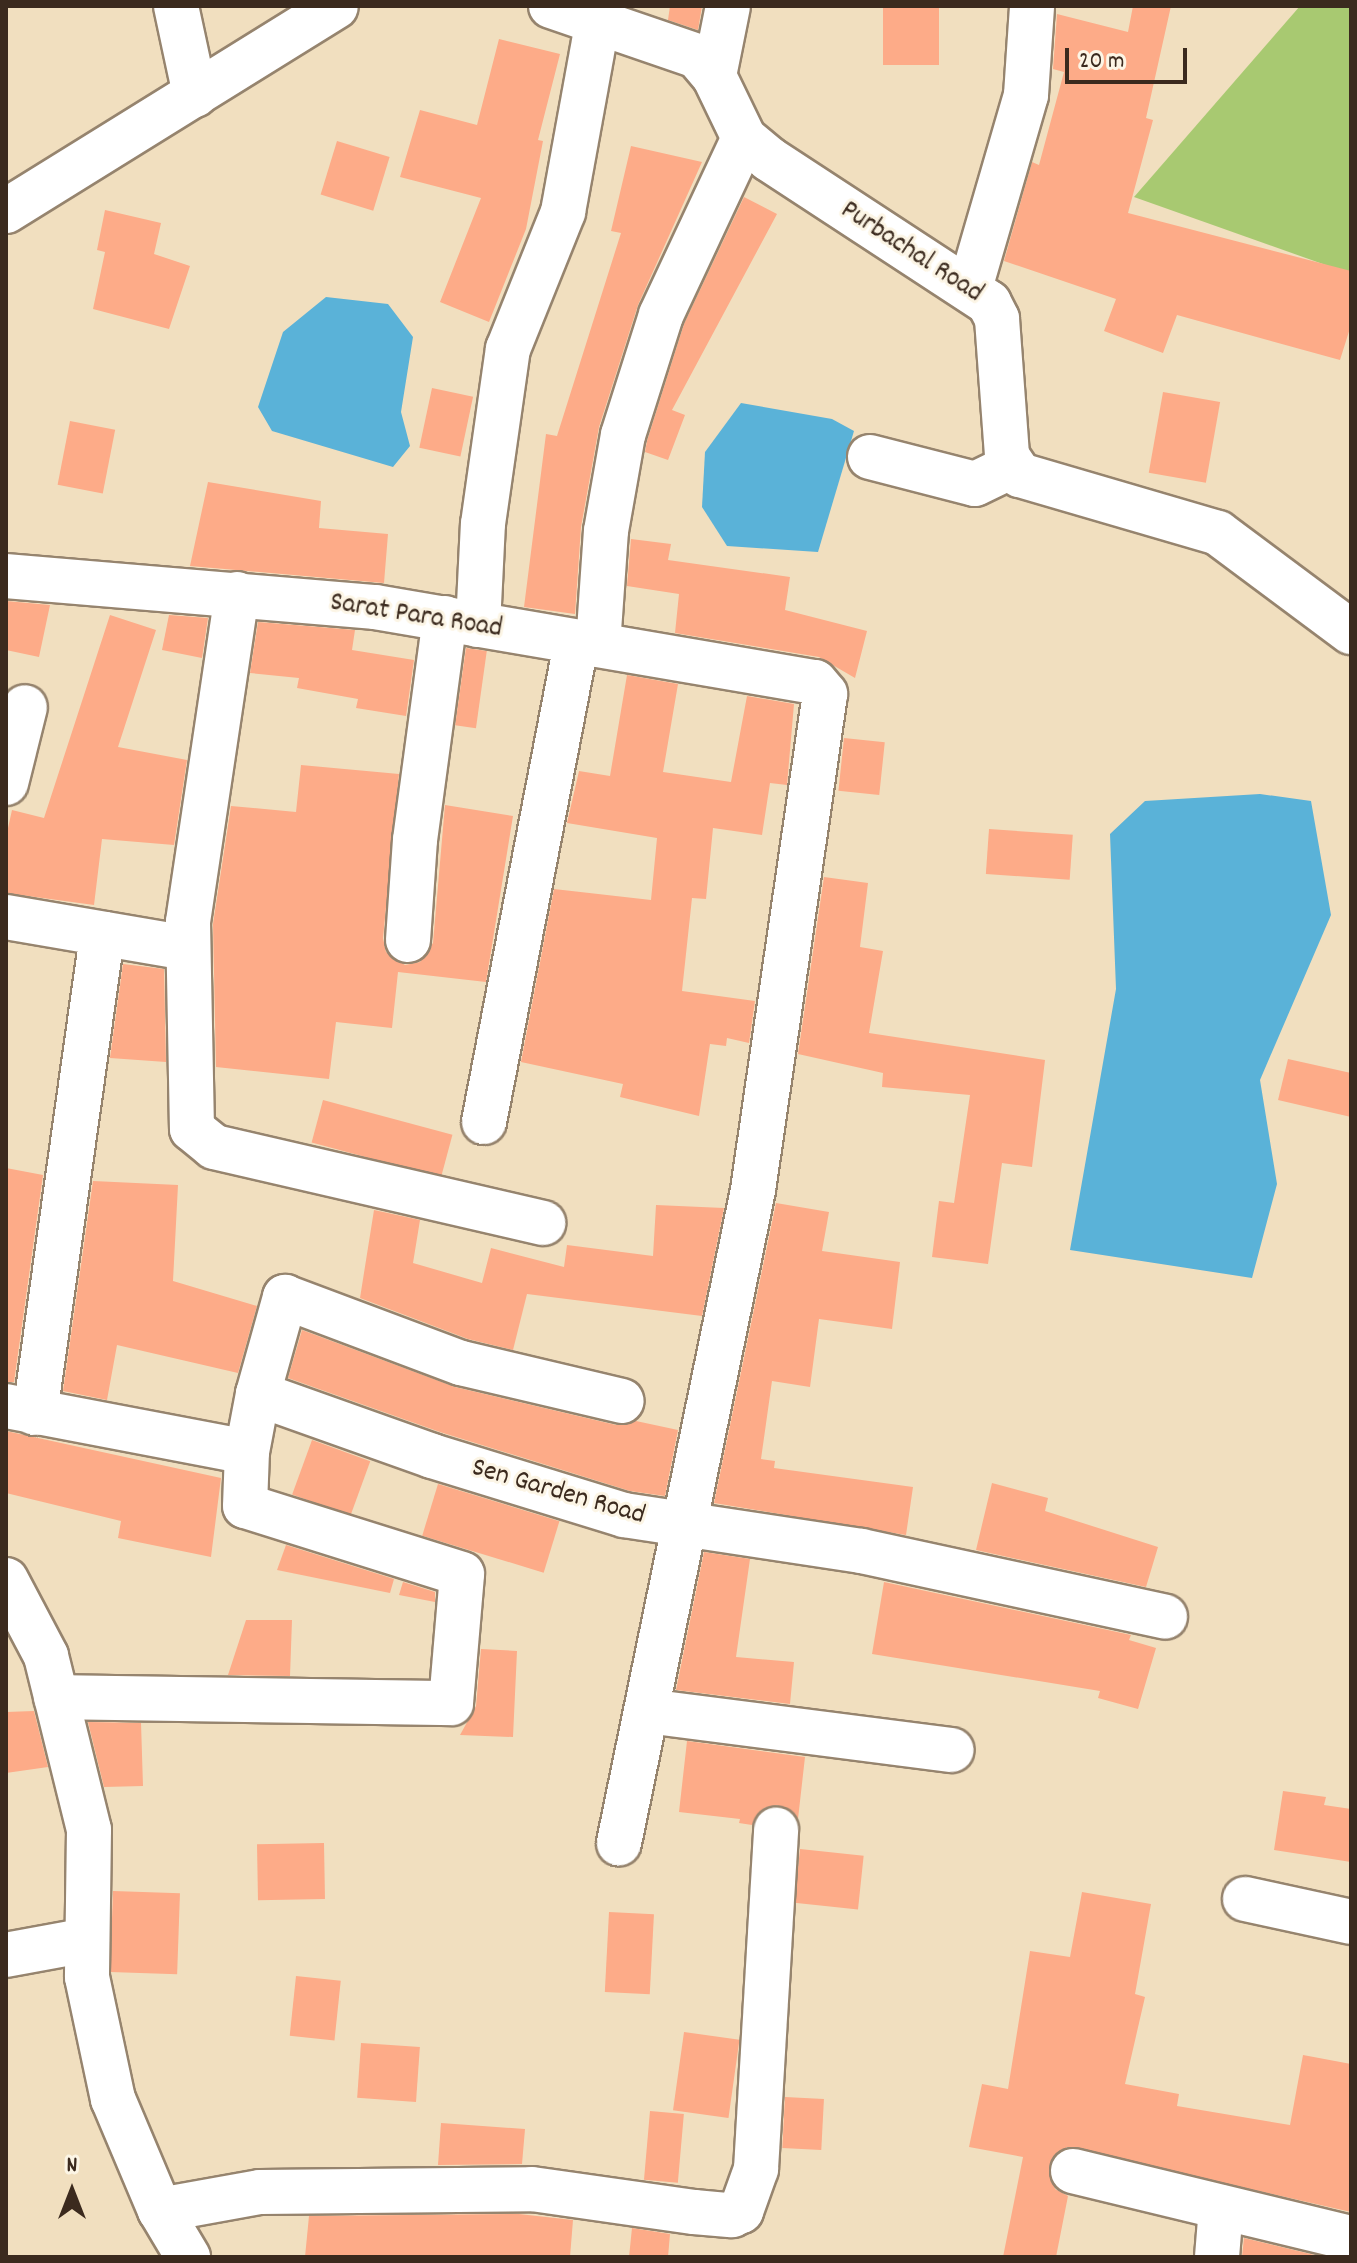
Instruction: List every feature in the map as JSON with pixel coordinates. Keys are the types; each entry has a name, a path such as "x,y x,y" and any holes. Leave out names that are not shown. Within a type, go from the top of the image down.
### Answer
{"street":[{"path":"176,6 195,95"},
{"path":"6,211 336,6"},
{"name":"Purbachal Road","path":"551,6 697,56 714,76 744,138 791,176 989,303 997,319 1010,467"},
{"path":"714,76 728,6"},
{"path":"970,288 1026,95 1032,6"},
{"path":"408,940 461,622 483,524 508,349 563,212 598,20"},
{"path":"484,1122 587,644 623,435 661,315 744,138"},
{"path":"870,457 975,484 1010,467 1020,475 1218,533 1351,632"},
{"name":"Sarat Para Road","path":"6,576 237,594 461,622 822,687 825,694 753,1190 686,1526"},
{"path":"237,594 192,887 187,948 192,1129 201,1140 543,1223"},
{"path":"6,783 25,707"},
{"path":"6,917 187,948"},
{"path":"102,934 21,1410 247,1452"},
{"path":"56,1697 451,1703 462,1574 245,1506 247,1452 258,1394 285,1297 461,1363 622,1401"},
{"name":"Sen Garden Road","path":"258,1394 476,1470 606,1510 686,1526 861,1551 1165,1617"},
{"path":"619,1843 686,1526"},
{"path":"6,1580 46,1656 89,1830 87,1977 113,2099 160,2210 188,2257"},
{"path":"647,1711 952,1750"},
{"path":"160,2210 260,2192 532,2189 694,2212 732,2215 741,2211 756,2169 776,1830"},
{"path":"1245,1899 1351,1922"},
{"path":"6,1955 87,1940"},
{"path":"1073,2171 1351,2238"},
{"path":"1217,2257 1221,2207"}],"green space":[{"path":"1300,6 1351,6 1351,274 1134,197"}],"water":[{"path":"326,297 388,304 413,337 401,412 410,446 393,467 272,431 258,407 283,332"},
{"path":"741,403 832,419 854,431 818,552 727,546 702,507 705,452"},
{"path":"1260,794 1311,801 1331,915 1260,1080 1277,1184 1252,1278 1070,1250 1116,989 1110,834 1145,801"}],"building":[{"path":"670,6 702,6 698,30 668,20"},
{"path":"883,6 939,6 939,65 883,65"},
{"path":"1133,6 1171,6 1146,118 1153,120 1128,213 1351,271 1351,325 1340,360 1177,315 1163,353 1104,331 1116,299 1004,261 1032,162 1039,165 1064,72 1053,69 1057,14 1128,32"},
{"path":"499,39 560,54 538,140 543,141 526,229 489,322 440,302 481,198 400,177 420,110 477,125"},
{"path":"337,141 390,157 373,211 321,195"},
{"path":"631,146 702,162 638,305 599,427 581,527 575,614 524,607 546,434 557,436 621,233 611,231"},
{"path":"744,197 777,214 672,410 685,415 668,460 645,452 647,441 684,324"},
{"path":"105,210 161,223 154,254 190,266 169,329 93,309 105,252 97,250"},
{"path":"432,388 473,397 460,456 419,448"},
{"path":"1163,392 1220,402 1206,483 1149,473"},
{"path":"70,421 115,430 103,494 58,485"},
{"path":"208,482 321,501 319,528 388,534 384,583 190,566"},
{"path":"631,539 671,544 668,560 790,577 785,610 867,631 855,678 819,657 675,633 679,594 627,586"},
{"path":"6,601 50,605 39,657 6,650"},
{"path":"110,615 156,630 118,747 187,760 174,845 102,839 94,905 6,893 6,837 12,810 44,818"},
{"path":"169,615 208,618 202,658 162,650"},
{"path":"258,622 355,630 352,650 414,660 406,716 356,708 358,699 297,688 299,678 250,673"},
{"path":"466,648 487,651 476,728 455,725"},
{"path":"627,675 678,684 663,772 731,782 747,696 794,704 787,785 770,783 762,835 713,828 706,899 692,898 682,991 755,1001 749,1043 727,1038 726,1046 710,1044 699,1116 620,1097 623,1084 521,1062 554,889 651,900 657,838 567,823 579,771 610,776"},
{"path":"844,738 885,742 879,795 838,791"},
{"path":"301,765 399,774 383,938 386,952 405,965 420,962 433,943 445,805 513,816 486,982 398,972 392,1028 336,1022 329,1079 216,1067 213,924 231,806 296,812"},
{"path":"989,829 1073,835 1070,880 986,874"},
{"path":"824,877 868,883 860,947 883,951 869,1033 1045,1060 1032,1167 1002,1163 988,1264 932,1257 939,1201 954,1203 970,1095 882,1087 883,1073 798,1054"},
{"path":"123,964 164,969 166,1062 110,1058"},
{"path":"1288,1059 1351,1073 1351,1117 1278,1100"},
{"path":"323,1100 452,1135 441,1177 312,1143"},
{"path":"6,1168 43,1175 14,1382 6,1382"},
{"path":"93,1181 178,1185 173,1281 257,1306 238,1373 117,1345 107,1400 63,1391"},
{"path":"776,1203 829,1212 822,1251 900,1262 892,1329 819,1319 810,1387 772,1381 761,1459 775,1461 774,1468 913,1487 906,1535 714,1503"},
{"path":"656,1205 724,1208 702,1316 527,1294 513,1350 468,1339 360,1298 374,1210 420,1220 413,1263 482,1283 491,1248 564,1267 567,1245 653,1256"},
{"path":"302,1330 455,1387 616,1425 636,1421 678,1430 665,1496 630,1491 440,1432 288,1378"},
{"path":"6,1431 221,1478 211,1557 118,1538 121,1521 6,1493"},
{"path":"312,1440 370,1461 350,1516 292,1495"},
{"path":"992,1483 1048,1498 1045,1511 1158,1547 1146,1587 976,1550"},
{"path":"438,1484 559,1521 544,1573 422,1536"},
{"path":"286,1545 394,1579 390,1593 277,1570"},
{"path":"704,1552 750,1559 736,1657 794,1662 790,1704 676,1690"},
{"path":"403,1582 435,1592 435,1602 399,1595"},
{"path":"884,1582 1131,1635 1129,1640 1156,1648 1138,1709 1098,1698 1100,1691 872,1654"},
{"path":"246,1620 292,1620 290,1676 228,1675"},
{"path":"481,1649 517,1651 513,1737 460,1735 476,1706"},
{"path":"34,1711 48,1767 6,1773 6,1712"},
{"path":"88,1722 141,1723 143,1786 104,1787"},
{"path":"687,1741 805,1757 798,1819 777,1805 764,1808 752,1825 739,1823 740,1819 679,1812"},
{"path":"1283,1791 1326,1797 1324,1805 1351,1809 1351,1862 1274,1850"},
{"path":"324,1843 325,1899 258,1900 257,1844"},
{"path":"800,1849 864,1856 858,1909 794,1903"},
{"path":"113,1891 180,1893 177,1974 110,1972"},
{"path":"1082,1892 1151,1904 1135,1994 1145,1997 1125,2084 1179,2094 1177,2106 1290,2125 1303,2055 1351,2064 1351,2212 1067,2147 1049,2166 1055,2189 1068,2196 1056,2257 1003,2257 1023,2157 969,2147 982,2084 1008,2089 1030,1951 1070,1957"},
{"path":"609,1912 654,1914 650,1994 605,1992"},
{"path":"296,1976 341,1981 334,2040 290,2036"},
{"path":"684,2032 739,2040 728,2118 673,2110"},
{"path":"361,2043 420,2047 416,2102 357,2098"},
{"path":"785,2097 824,2099 821,2150 782,2148"},
{"path":"650,2111 684,2114 678,2183 644,2180"},
{"path":"441,2123 525,2129 522,2164 438,2165"},
{"path":"519,2214 573,2220 570,2257 305,2257 309,2216"},
{"path":"632,2228 670,2234 668,2257 629,2257"},
{"path":"1244,2238 1323,2257 1242,2257"}]}
